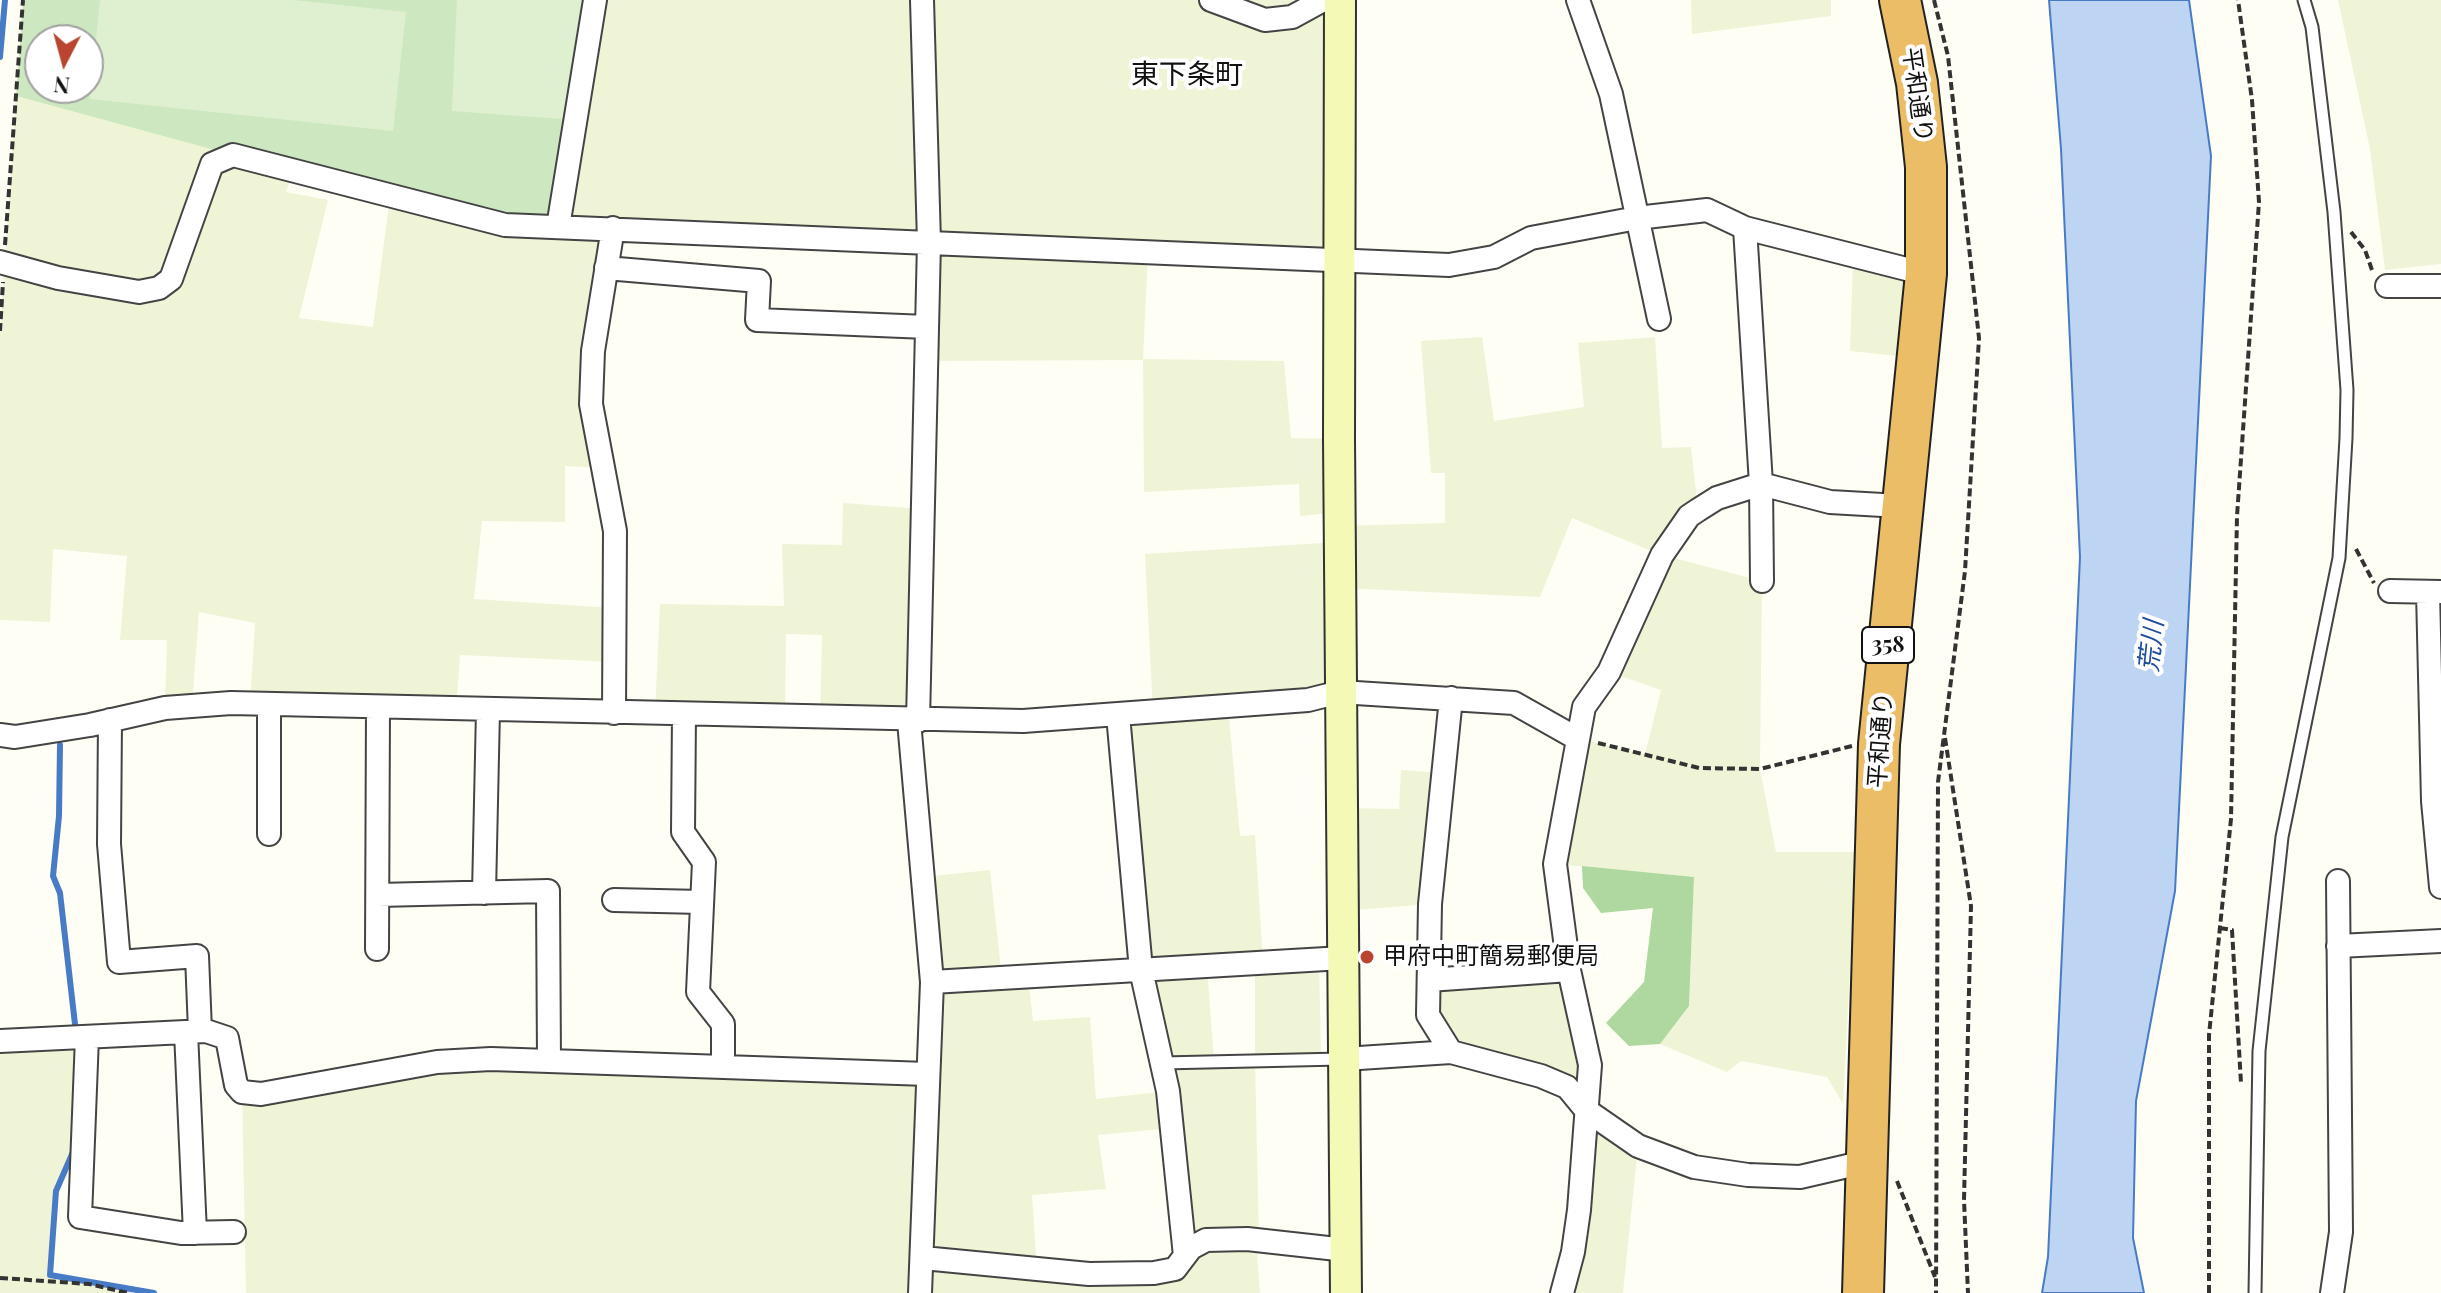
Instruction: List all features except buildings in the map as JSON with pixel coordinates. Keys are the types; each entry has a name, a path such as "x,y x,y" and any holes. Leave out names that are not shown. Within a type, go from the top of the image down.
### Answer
{"highway":[{"name":"平和通り","path":"1863,1293 1879,744 1900,506 1926,274 1926,167 1917,83 1900,0"}],"street":[{"path":"558,227 595,0"},
{"path":"920,1293 932,982 913,721 929,242 922,0"},
{"path":"1211,0 1265,20 1292,17 1323,0"},
{"path":"1340,0 1338,263 1346,1293"},
{"path":"1578,0 1611,94 1659,319"},
{"path":"2,263 58,278 139,292 159,288 171,279 212,164 233,155 505,225 1338,263 1449,265 1494,257 1531,238 1637,218 1707,210 1745,228 1926,274"},
{"path":"613,228 593,351 591,404 615,531 614,713"},
{"path":"1745,228 1761,484 1762,581"},
{"path":"606,268 759,281 757,320 927,327"},
{"path":"2387,286 2441,286"},
{"path":"1562,1293 1573,1252 1590,1065 1569,970 1555,864 1584,707 1609,672 1662,555 1689,516 1717,498 1761,484 1830,502 1900,506"},
{"path":"2390,591 2434,592 2441,887"},
{"path":"0,735 15,737 165,708 269,704 913,721 1023,721 1308,700 1340,692 1514,703 1576,738"},
{"path":"1451,698 1430,904 1428,1015 1451,1052"},
{"path":"269,704 269,834"},
{"path":"377,949 378,707"},
{"path":"484,893 488,710"},
{"path":"684,715 683,832 704,862 698,992 723,1024 723,1067"},
{"path":"1118,715 1141,970 1168,1091 1185,1256"},
{"path":"110,720 109,844 119,962 197,956 193,1031 195,1233"},
{"path":"2332,1293 2341,1232 2338,881"},
{"path":"378,895 548,891 549,1061"},
{"path":"614,900 702,902"},
{"path":"2338,946 2441,941"},
{"path":"932,982 1343,958"},
{"path":"1429,980 1569,970"},
{"path":"0,1041 193,1031 227,1038 236,1085 242,1092 261,1094 437,1062 549,1061 927,1074"},
{"path":"87,1037 80,1217 195,1233 234,1232"},
{"path":"1344,1059 1451,1052 1541,1076 1567,1087 1586,1110 1638,1146 1694,1167 1748,1175 1800,1177 1865,1162"},
{"path":"923,1258 1089,1274 1154,1273 1175,1269 1185,1256 1206,1240 1247,1239 1346,1250"}],"lane":[{"path":"2255,1293 2259,1051 2282,837 2339,558 2347,390 2334,212 2312,27 2304,0"},
{"path":"1162,1063 1344,1059"}],"path":[{"path":"0,331 2,263 23,0"},
{"path":"1934,0 1948,56 1979,338 1965,571 1944,732 1938,813 1936,1293"},
{"path":"2209,1293 2209,1035 2231,819 2237,516 2259,202 2252,100 2238,0"},
{"path":"2334,212 2365,250 2378,286 2387,286"},
{"path":"2341,515 2371,581 2390,591"},
{"path":"1944,732 1971,906 1964,1200 1968,1293"},
{"path":"1576,738 1699,768 1760,769 1844,747 1879,744"},
{"path":"2220,928 2232,930 2241,1088"},
{"path":"1865,1162 1892,1166 1936,1280"},
{"path":"0,1278 89,1284 128,1293"}],"green space":[{"path":"23,0 595,0 558,227 233,155 45,104 104,104 104,24 24,24 24,98 16,96"},
{"path":"100,0 293,0 406,12 393,131 104,100 104,24 98,24"},
{"path":"457,0 595,0 576,120 452,111"},
{"path":"595,0 1340,0 1338,263 1148,253 1143,359 1284,361 1291,438 1339,439 1339,512 1300,516 1299,484 1144,492 1143,360 926,361 929,242 613,228 593,351 603,468 565,466 565,522 482,521 474,599 614,608 614,662 460,655 456,709 250,703 255,623 199,612 192,706 165,708 167,640 120,640 127,556 53,549 50,622 0,620 0,331 16,96 24,98 24,104 46,104 293,171 286,192 328,200 299,318 373,327 390,196"},
{"path":"1691,0 1831,0 1831,16 1692,34"},
{"path":"2338,0 2441,0 2441,264 2385,270 2370,149"},
{"path":"1853,257 1906,276 1898,356 1850,351"},
{"path":"1482,337 1494,421 1584,407 1578,343 1655,337 1662,448 1691,447 1698,510 1662,555 1762,581 1760,769 1776,852 1856,852 1843,1104 1827,1077 1741,1061 1727,1072 1660,1044 1689,1006 1694,877 1555,864 1576,738 1645,754 1661,690 1609,672 1661,555 1572,518 1540,597 1340,588 1340,692 1228,706 1240,836 1255,835 1263,962 1319,959 1321,1059 1255,1061 1259,1240 1256,1241 1260,1293 929,1293 932,1266 1162,1275 1191,1248 1172,1128 1098,1135 1106,1189 1032,1195 1037,1269 923,1258 920,1293 246,1293 242,1092 437,1062 927,1074 923,877 990,870 1002,978 1028,976 1033,1021 1090,1017 1096,1099 1168,1091 1118,715 1153,712 1145,554 1339,542 1339,526 1445,523 1445,473 1431,473 1421,341","holes":["1255,963 1255,1060 1214,1061 1207,966"]},
{"path":"843,503 923,509 918,721 820,719 822,635 786,634 785,718 655,714 660,604 784,606 782,544 842,545"},
{"path":"1401,770 1444,773 1430,904 1342,911 1341,808 1399,809"},
{"path":"1582,866 1694,877 1689,1006 1660,1044 1629,1046 1606,1023 1644,982 1653,908 1601,913 1583,888"},
{"path":"1569,970 1586,1110 1567,1087 1451,1052 1429,980"},
{"path":"76,1037 72,1155 56,1191 50,1275 136,1293 0,1293 0,1041"},
{"path":"1586,1110 1638,1146 1623,1293 1562,1293"}],"water":[{"name":"荒川","path":"2049,0 2189,0 2211,156 2175,891 2136,1101 2133,1238 2144,1293 2042,1293 2048,1257 2080,557 2061,149"}],"waterway":[{"path":"0,57 5,0"},
{"path":"60,745 59,816 53,876 60,893 76,1033"},
{"path":"73,1152 56,1191 50,1275 154,1293"}],"place":[{"name":"甲府中町簡易郵便局","path":"1367,957"}],"district":[{"name":"東下条町","path":"1187,75"}]}
